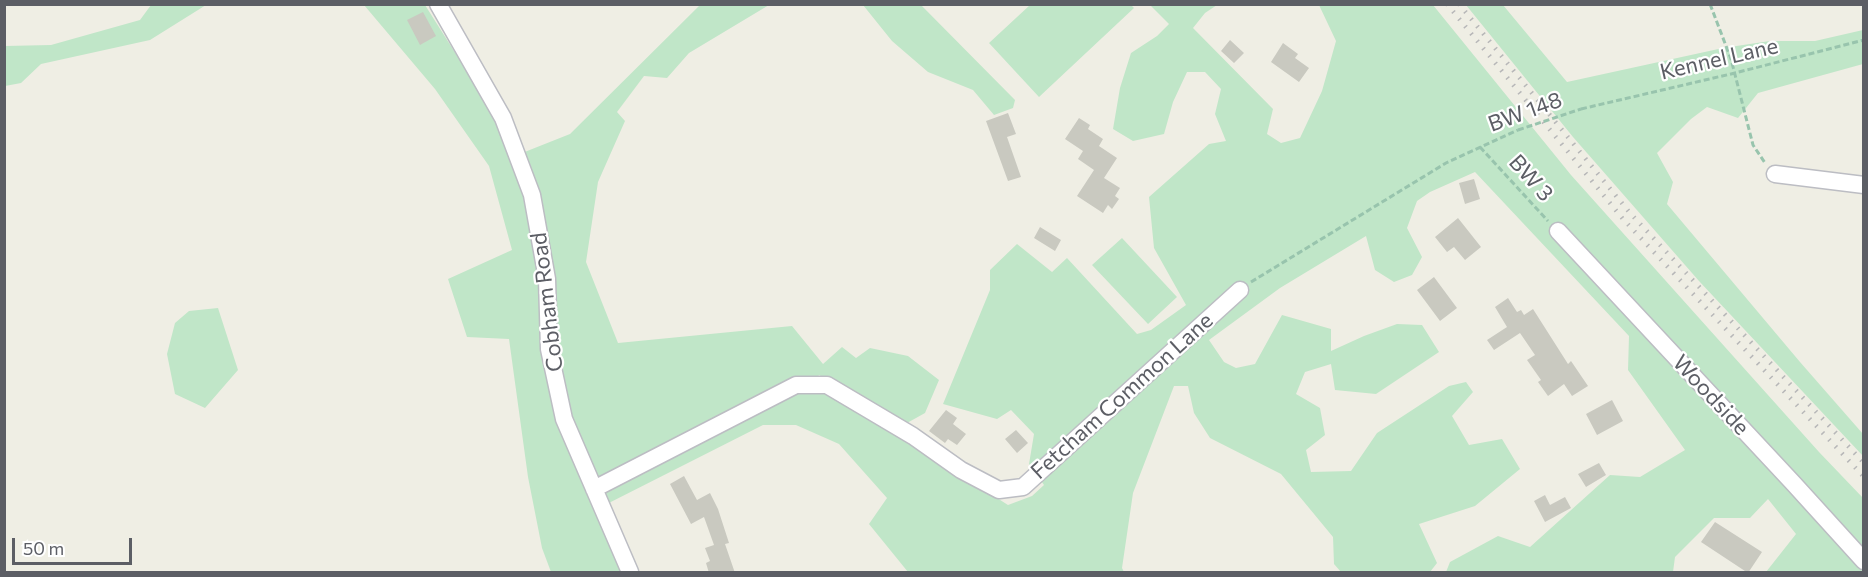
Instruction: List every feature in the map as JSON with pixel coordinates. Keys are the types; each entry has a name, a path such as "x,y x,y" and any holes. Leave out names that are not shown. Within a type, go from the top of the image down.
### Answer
{"street":[{"name":"Cobham Road","path":"438,4 503,118 532,195 547,279 549,349 564,419 630,573"},
{"path":"1775,174 1863,185"},
{"name":"Woodside","path":"1558,231 1863,561"},
{"name":"Fetcham Common Lane","path":"594,489 796,385 827,385 913,436 961,470 999,490 1023,487 1240,290"}],"path":[{"path":"1710,4 1731,59 1753,145 1758,155 1775,174"},
{"name":"Kennel Lane","path":"1581,109 1863,40"},
{"name":"BW 148","path":"1480,147 1518,130 1581,109"},
{"path":"1240,290 1446,163 1480,147"},
{"name":"BW 3","path":"1480,147 1558,231"}],"green space":[{"path":"1130,4 1134,8 1039,97 989,43 1030,5"},
{"path":"151,5 206,5 150,40 41,64 21,83 5,86 5,46 51,45 140,20"},
{"path":"364,5 425,5 497,119 512,157 570,134 700,5 769,5 689,53 667,78 644,76 617,112 625,121 598,182 586,262 618,343 792,326 823,364 842,347 856,358 870,348 908,356 939,380 925,413 907,423 888,416 819,375 810,391 829,391 1008,505 1032,496 1044,485 1029,464 1034,434 1011,410 997,419 943,404 990,290 990,270 1017,244 1052,272 1067,258 1137,334 1151,330 1186,305 1154,248 1149,197 1209,144 1226,141 1215,114 1221,89 1205,72 1187,72 1173,102 1164,134 1133,141 1113,129 1120,88 1131,53 1157,36 1169,24 1150,5 1217,5 1205,13 1193,28 1273,109 1267,134 1281,143 1300,138 1322,91 1336,41 1319,5 1433,5 1571,175 1863,498 1863,572 1766,572 1796,534 1768,499 1750,518 1714,518 1675,557 1673,572 1446,572 1450,562 1498,536 1530,547 1610,475 1640,477 1685,450 1628,370 1629,336 1475,172 1430,192 1417,201 1407,228 1422,257 1412,275 1394,282 1375,270 1366,236 1280,288 1209,340 1224,362 1236,368 1255,364 1282,315 1331,329 1331,351 1397,324 1422,325 1439,352 1376,394 1335,390 1331,364 1305,372 1296,394 1320,408 1325,435 1306,450 1311,472 1351,471 1377,433 1449,386 1466,382 1473,392 1452,416 1469,445 1502,439 1520,469 1475,506 1419,524 1437,563 1430,572 1341,572 1334,564 1333,537 1281,474 1210,438 1194,413 1188,386 1174,386 1133,493 1122,568 1124,572 908,572 869,524 887,498 839,444 796,425 763,425 595,510 622,572 551,572 542,548 528,477 509,339 467,337 448,279 512,250 489,166 435,89"},
{"path":"863,5 921,5 1015,100 1013,108 994,115 973,90 928,72 892,41"},
{"path":"1466,5 1503,5 1567,82 1723,48 1770,41 1815,41 1863,30 1863,64 1758,93 1738,118 1707,107 1691,119 1657,153 1673,182 1667,204 1863,434 1863,456 1699,281 1573,137"},
{"path":"1122,238 1177,297 1148,324 1092,265"},
{"path":"218,308 238,370 205,408 175,394 167,354 175,323 189,311"}],"building":[{"path":"423,12 436,36 420,45 407,20"},
{"path":"1230,40 1244,53 1234,63 1221,51"},
{"path":"1283,43 1298,54 1295,58 1309,68 1299,82 1271,62"},
{"path":"1008,113 1016,134 1007,137 1021,177 1008,181 986,121"},
{"path":"1079,118 1090,125 1088,129 1103,139 1099,146 1117,158 1104,178 1120,188 1115,196 1119,199 1112,209 1108,205 1103,213 1077,196 1094,170 1078,159 1083,151 1065,139"},
{"path":"1474,179 1480,199 1465,204 1459,183"},
{"path":"1458,218 1481,247 1465,260 1454,247 1447,252 1435,237"},
{"path":"1040,227 1061,240 1055,251 1034,238"},
{"path":"1434,277 1457,308 1440,321 1417,290"},
{"path":"1508,298 1517,312 1521,310 1524,315 1533,309 1568,364 1571,361 1588,386 1572,396 1564,384 1548,396 1538,382 1541,380 1527,360 1535,355 1520,333 1494,350 1487,340 1507,327 1495,307"},
{"path":"1612,400 1623,421 1597,435 1586,414"},
{"path":"946,410 957,418 953,424 966,434 957,445 948,439 945,443 929,431"},
{"path":"1016,430 1028,443 1017,453 1005,439"},
{"path":"1599,463 1606,475 1586,487 1578,474"},
{"path":"684,476 697,500 710,493 729,543 725,544 735,573 709,573 706,563 710,561 705,548 714,545 704,517 691,524 670,484"},
{"path":"1545,495 1550,505 1565,497 1571,508 1545,522 1534,501"},
{"path":"1715,522 1762,552 1748,573 1701,542"}],"railway":[{"path":"1447,4 1623,219 1864,477"},
{"path":"1459,4 1630,213 1864,463"}]}
